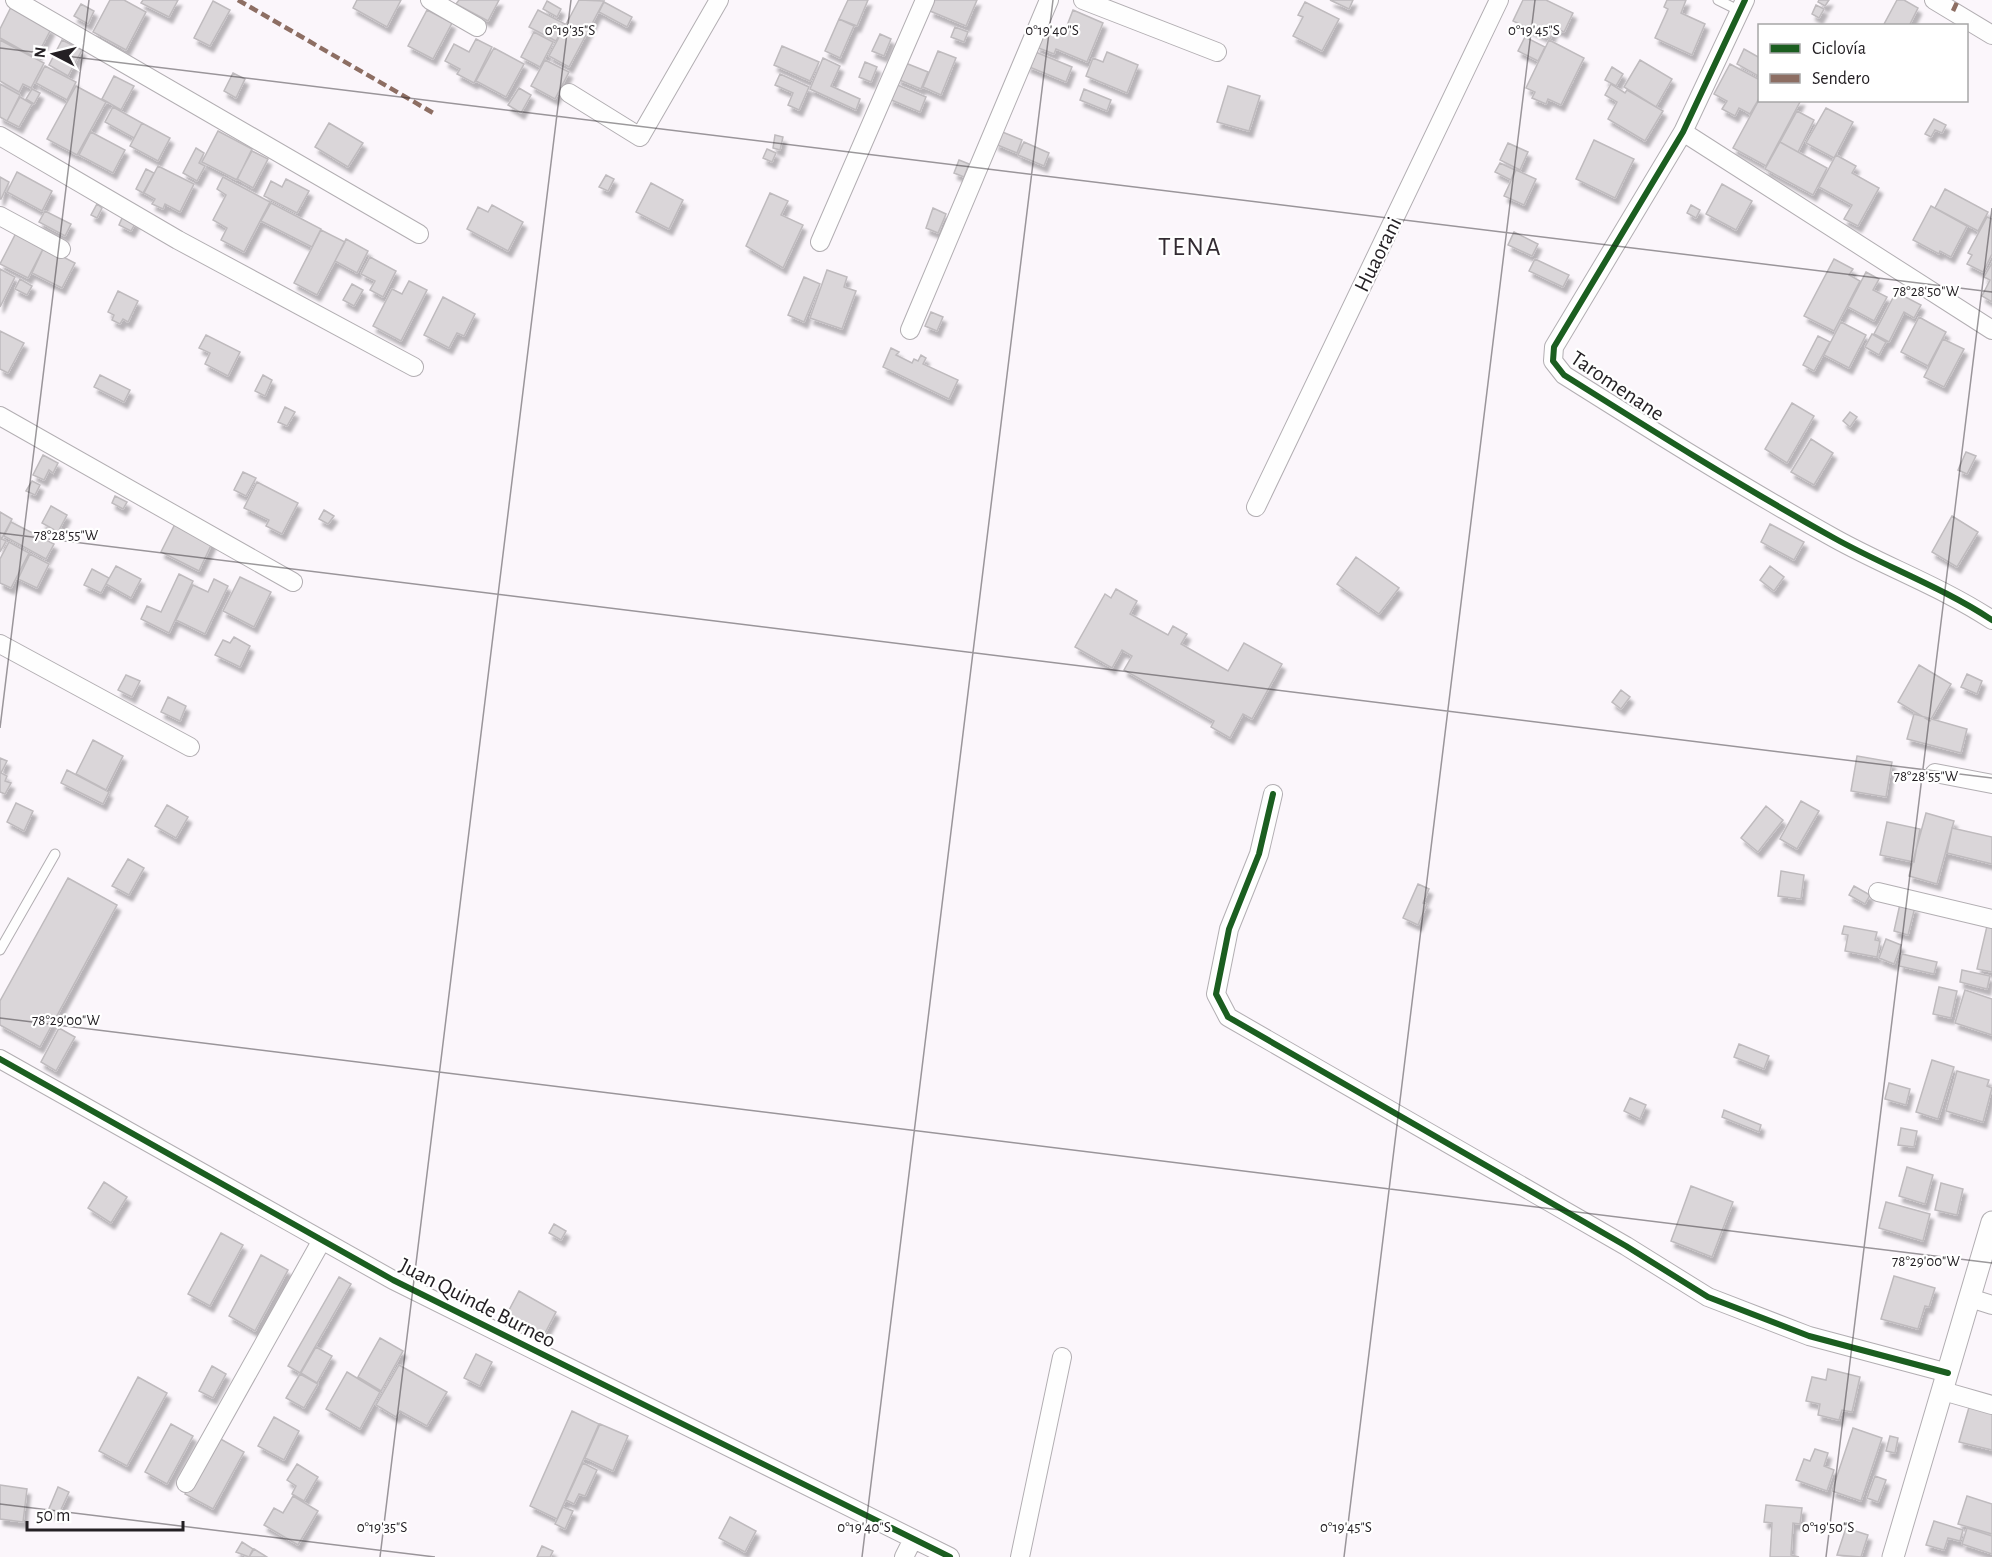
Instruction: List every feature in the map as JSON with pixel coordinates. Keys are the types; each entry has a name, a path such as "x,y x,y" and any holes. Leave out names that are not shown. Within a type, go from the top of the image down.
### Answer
{"street":[{"path":"15,0 419,234"},
{"path":"430,0 477,27"},
{"path":"569,93 640,137 719,0"},
{"path":"820,242 925,0"},
{"path":"910,330 1049,0"},
{"path":"1083,0 1217,52"},
{"name":"Huaorani","path":"1256,507 1499,0"},
{"path":"1934,0 1992,35"},
{"name":"Taromenane","path":"1743,6 1683,132 1554,347 1553,361 1563,375 1720,474 1837,540 1958,598 1992,620"},
{"path":"1683,132 1992,330"},
{"path":"0,136 178,240 414,367"},
{"path":"0,216 61,249"},
{"path":"0,416 293,582"},
{"path":"0,644 190,747"},
{"path":"1935,773 1992,784"},
{"path":"1273,794 1258,854 1228,929 1216,994 1228,1017 1287,1053 1403,1116 1565,1210 1708,1297 1809,1336 1946,1382 1992,1405"},
{"path":"1878,892 1992,919"},
{"name":"Juan Quinde Burneo","path":"0,1059 403,1285 950,1557"},
{"path":"1893,1557 1992,1222"},
{"path":"186,1483 322,1240"},
{"path":"1970,1298 1992,1305"},
{"path":"1020,1557 1062,1357"},
{"path":"904,1557 913,1539"}],"lane":[{"path":"1718,0 1743,6"},
{"path":"0,950 55,854"}],"building":[{"path":"110,0 124,0 146,12 126,50 93,32"},
{"path":"143,0 178,0 169,17 141,3"},
{"path":"357,0 401,0 387,27 353,8"},
{"path":"459,0 499,0 488,21 456,4"},
{"path":"579,0 604,1 569,67 549,56"},
{"path":"848,0 868,0 857,26 839,19"},
{"path":"935,0 977,0 966,26 930,11"},
{"path":"1330,0 1353,0 1349,9"},
{"path":"1523,0 1546,0 1573,13 1564,32 1555,28 1550,39 1513,21"},
{"path":"1667,0 1686,0 1681,13 1705,24 1692,55 1655,38 1668,9 1664,7"},
{"path":"1829,0 1825,6 1818,2"},
{"path":"1897,0 1904,0 1918,8 1910,24 1884,24"},
{"path":"213,1 230,10 210,46 194,38"},
{"path":"547,1 561,9 557,17 543,9"},
{"path":"604,2 632,17 627,27 599,12"},
{"path":"1305,2 1339,19 1322,51 1293,36 1303,17 1298,15"},
{"path":"81,4 94,11 88,24 74,16"},
{"path":"1816,5 1824,9 1819,18 1812,14"},
{"path":"11,7 51,29 36,58 0,38 0,29"},
{"path":"427,10 452,23 433,59 408,46"},
{"path":"538,10 565,24 556,41 529,27"},
{"path":"1073,10 1103,23 1087,62 1056,49 1054,54 1036,47 1044,28 1063,36"},
{"path":"839,19 854,26 840,58 825,51"},
{"path":"955,27 968,32 964,42 951,37"},
{"path":"534,32 553,42 540,67 521,57"},
{"path":"880,34 891,39 884,56 872,51"},
{"path":"1525,37 1545,47 1538,61 1518,51"},
{"path":"476,39 492,47 474,83 457,74 460,69 445,61 454,44 469,52"},
{"path":"0,40 44,63 31,88 23,84 19,92 0,81"},
{"path":"62,40 82,50 68,76 49,65"},
{"path":"1549,40 1584,58 1561,105 1548,99 1546,104 1532,98 1535,92 1526,88"},
{"path":"782,46 819,62 810,81 774,65"},
{"path":"494,48 524,64 506,97 476,81"},
{"path":"1744,49 1758,57 1758,76 1737,64"},
{"path":"938,51 956,58 941,95 923,87"},
{"path":"1033,51 1072,67 1066,82 1027,66"},
{"path":"1107,52 1138,65 1127,93 1086,76 1093,58 1103,62"},
{"path":"823,58 840,66 831,86 860,99 856,110 810,89"},
{"path":"545,60 569,72 555,99 531,86"},
{"path":"1640,60 1672,79 1656,107 1624,87"},
{"path":"865,62 877,67 871,82 859,77"},
{"path":"903,62 928,72 921,89 897,79"},
{"path":"1730,64 1758,79 1758,100 1750,114 1739,108 1735,116 1722,109 1727,101 1714,94"},
{"path":"45,66 76,82 67,100 36,83"},
{"path":"1612,67 1623,74 1616,86 1605,80"},
{"path":"233,73 245,79 236,98 224,91"},
{"path":"780,74 809,87 799,110 788,105 793,93 775,85"},
{"path":"114,76 134,86 121,110 102,99"},
{"path":"0,84 20,95 7,121 0,117"},
{"path":"895,84 926,97 920,112 889,99"},
{"path":"1611,84 1625,93 1627,90 1663,111 1645,141 1608,119 1617,102 1605,95"},
{"path":"76,86 106,102 77,155 47,139"},
{"path":"1228,86 1260,96 1249,131 1217,122"},
{"path":"519,88 531,95 521,113 508,105"},
{"path":"32,89 40,93 34,104 26,99"},
{"path":"1084,89 1111,100 1107,111 1080,100"},
{"path":"20,97 32,104 19,127 7,121"},
{"path":"1758,102 1800,102 1766,166 1733,148"},
{"path":"113,107 142,123 134,138 105,122"},
{"path":"1826,108 1853,122 1834,158 1806,143"},
{"path":"1797,111 1814,120 1798,152 1780,142"},
{"path":"1934,119 1946,125 1942,133 1935,130 1931,137 1925,134"},
{"path":"142,123 170,138 158,161 130,146"},
{"path":"329,123 363,143 348,167 315,147"},
{"path":"218,131 252,149 237,180 202,162"},
{"path":"1000,131 1022,140 1017,153 995,144"},
{"path":"91,132 125,150 113,173 79,155"},
{"path":"775,135 783,137 780,150 773,148"},
{"path":"1594,140 1634,159 1615,198 1576,179"},
{"path":"1024,142 1049,153 1044,166 1018,155"},
{"path":"1780,142 1827,168 1813,195 1765,169"},
{"path":"1508,143 1528,152 1520,170 1500,160"},
{"path":"196,148 204,153 199,163 205,166 197,181 183,173"},
{"path":"767,149 776,153 772,162 763,158"},
{"path":"252,151 268,159 253,188 237,179"},
{"path":"1836,155 1856,166 1852,173 1879,188 1858,226 1844,219 1852,205 1819,187"},
{"path":"959,160 969,164 964,177 954,173"},
{"path":"1500,163 1515,170 1511,180 1495,172"},
{"path":"158,166 194,184 180,212 165,204 163,209 152,204 155,199 144,193"},
{"path":"146,169 154,173 143,193 136,189"},
{"path":"1516,170 1536,179 1524,205 1504,196"},
{"path":"17,172 52,191 42,211 7,192"},
{"path":"606,175 614,179 608,191 599,187"},
{"path":"0,177 9,182 1,199 0,199"},
{"path":"223,177 270,202 244,252 221,240 227,228 213,220 226,195 217,189"},
{"path":"286,179 309,191 297,213 264,196 271,181 282,187"},
{"path":"651,183 683,200 669,229 636,212"},
{"path":"1722,184 1752,201 1736,230 1706,214"},
{"path":"1945,189 1988,212 1978,231 1935,208"},
{"path":"770,193 788,201 781,215 803,225 783,268 746,246"},
{"path":"271,203 321,229 312,247 261,221"},
{"path":"97,204 102,208 97,218 91,215"},
{"path":"492,205 523,222 508,251 467,229 478,207 488,212"},
{"path":"1691,205 1700,210 1696,218 1687,213"},
{"path":"1931,206 1967,226 1951,257 1940,251 1939,254 1913,240"},
{"path":"933,208 946,214 938,233 926,228"},
{"path":"45,211 71,224 65,236 39,222"},
{"path":"123,216 136,222 131,231 119,225"},
{"path":"1987,217 1992,219 1992,254 1983,272 1967,264 1972,255 1968,253"},
{"path":"321,230 345,242 317,295 294,283"},
{"path":"1514,232 1538,244 1532,256 1508,245"},
{"path":"16,233 44,247 28,278 0,264"},
{"path":"346,239 368,251 357,273 335,261"},
{"path":"44,247 75,263 62,288 32,273"},
{"path":"370,257 396,271 383,297 370,290 375,281 361,274"},
{"path":"1535,259 1569,275 1563,287 1529,271"},
{"path":"1834,259 1853,269 1849,275 1860,281 1834,331 1804,316"},
{"path":"1992,263 1992,302 1982,296 1990,280 1984,277"},
{"path":"0,269 15,277 0,307"},
{"path":"827,270 847,277 844,287 856,291 842,329 810,318"},
{"path":"1866,272 1879,279 1873,290 1887,297 1874,321 1848,307"},
{"path":"804,277 820,284 804,322 788,315"},
{"path":"20,279 32,286 27,295 15,289"},
{"path":"409,281 427,290 401,341 373,326 392,289 402,294"},
{"path":"352,284 363,290 354,306 343,300"},
{"path":"118,291 138,301 128,322 123,319 120,324 112,320 114,315 108,312"},
{"path":"1896,292 1921,305 1914,318 1904,312 1889,342 1874,334"},
{"path":"443,297 475,314 464,336 457,333 449,348 424,335"},
{"path":"931,312 943,317 937,331 925,326"},
{"path":"1919,317 1946,332 1928,366 1901,352"},
{"path":"1841,322 1866,335 1849,368 1824,355"},
{"path":"0,331 24,343 8,373 0,369"},
{"path":"1872,334 1886,342 1879,355 1865,347"},
{"path":"206,335 240,352 228,376 205,364 210,353 199,348"},
{"path":"1818,336 1830,342 1814,371 1803,365"},
{"path":"1943,339 1964,349 1944,387 1924,377"},
{"path":"891,348 899,352 896,355 912,363 914,359 918,361 921,355 926,358 923,364 958,380 949,399 883,367"},
{"path":"100,375 130,390 124,402 94,387"},
{"path":"263,375 272,380 265,396 255,391"},
{"path":"1792,403 1814,416 1787,463 1765,449"},
{"path":"285,407 295,412 287,426 278,422"},
{"path":"1850,412 1857,417 1850,427 1843,421"},
{"path":"1811,439 1833,453 1814,485 1791,472"},
{"path":"1966,452 1976,456 1967,474 1958,470"},
{"path":"43,455 58,463 53,473 49,470 44,480 33,475"},
{"path":"243,472 256,478 246,496 234,490"},
{"path":"32,481 40,485 35,495 26,491"},
{"path":"257,482 298,503 282,534 266,526 269,520 244,508"},
{"path":"115,496 127,502 123,509 112,503"},
{"path":"51,506 67,515 58,532 42,523"},
{"path":"324,510 334,516 328,524 319,519"},
{"path":"0,512 12,519 2,538 0,537"},
{"path":"1952,516 1978,532 1957,567 1932,552"},
{"path":"11,522 54,544 46,559 4,536"},
{"path":"176,522 213,541 199,571 161,552"},
{"path":"1770,524 1804,542 1794,560 1761,542"},
{"path":"0,538 6,541 0,552"},
{"path":"9,542 29,553 11,588 0,583 0,559"},
{"path":"30,554 49,564 37,588 18,579"},
{"path":"1356,557 1399,588 1379,614 1337,584"},
{"path":"116,566 141,579 131,598 106,584"},
{"path":"1770,566 1784,577 1774,591 1760,580"},
{"path":"92,569 109,578 101,593 84,585"},
{"path":"179,574 193,581 169,633 141,619 147,606 161,612"},
{"path":"240,577 271,592 254,627 223,611"},
{"path":"214,579 228,586 205,634 176,620 193,585 208,592"},
{"path":"1116,589 1137,601 1130,614 1168,635 1173,626 1187,634 1181,644 1228,671 1244,643 1282,664 1252,719 1243,714 1230,738 1211,727 1214,721 1124,670 1132,656 1122,650 1112,668 1075,647 1105,594 1111,598"},
{"path":"234,637 250,646 240,667 215,655 223,640 230,643"},
{"path":"1919,665 1951,684 1930,721 1898,702"},
{"path":"1967,674 1982,681 1977,694 1961,687"},
{"path":"126,675 140,681 132,697 118,690"},
{"path":"1621,690 1630,697 1621,709 1612,702"},
{"path":"168,697 186,706 180,721 161,712"},
{"path":"1914,714 1967,729 1961,753 1907,739"},
{"path":"93,740 123,756 106,790 76,774"},
{"path":"1857,756 1892,762 1886,797 1851,791"},
{"path":"0,758 7,761 1,773 7,776 5,781 11,783 5,794 0,792"},
{"path":"67,770 109,792 103,804 61,783"},
{"path":"1801,801 1819,811 1797,849 1780,839"},
{"path":"16,803 33,811 24,831 7,822"},
{"path":"167,805 188,817 176,838 155,826"},
{"path":"1766,806 1783,820 1758,852 1741,838"},
{"path":"1926,813 1954,821 1937,884 1909,876"},
{"path":"1887,822 1920,829 1914,862 1880,855"},
{"path":"1952,828 1992,837 1992,864 1947,853"},
{"path":"128,859 144,868 129,895 112,886"},
{"path":"1781,871 1804,875 1801,899 1778,896"},
{"path":"68,878 117,905 40,1047 0,1025 0,1001"},
{"path":"1418,884 1429,889 1423,903 1427,904 1418,925 1403,918"},
{"path":"1854,886 1870,895 1865,904 1849,895"},
{"path":"1900,904 1915,907 1908,935 1894,931"},
{"path":"1844,926 1877,932 1875,940 1880,941 1877,957 1845,951 1848,935 1842,934"},
{"path":"1987,926 1992,928 1992,972 1977,969"},
{"path":"1886,939 1901,945 1894,964 1879,958"},
{"path":"1902,954 1937,962 1934,974 1899,966"},
{"path":"1962,970 1990,976 1987,989 1960,982"},
{"path":"1939,987 1957,991 1951,1018 1933,1014"},
{"path":"1965,990 1992,999 1992,1035 1955,1023"},
{"path":"59,1028 75,1037 56,1071 41,1062"},
{"path":"1739,1044 1769,1056 1764,1069 1734,1057"},
{"path":"1932,1060 1954,1067 1938,1119 1916,1112"},
{"path":"1957,1071 1989,1080 1987,1086 1992,1088 1983,1122 1946,1111"},
{"path":"1889,1083 1910,1089 1906,1105 1885,1099"},
{"path":"1630,1098 1646,1105 1640,1119 1624,1111"},
{"path":"1724,1110 1761,1125 1759,1132 1722,1117"},
{"path":"1901,1128 1917,1131 1914,1147 1898,1145"},
{"path":"1907,1167 1933,1175 1925,1204 1899,1196"},
{"path":"104,1182 127,1197 111,1223 88,1208"},
{"path":"1941,1183 1963,1189 1957,1215 1935,1210"},
{"path":"1691,1186 1733,1202 1712,1257 1671,1241"},
{"path":"1886,1202 1930,1214 1923,1241 1879,1228"},
{"path":"554,1224 566,1231 561,1240 549,1233"},
{"path":"221,1233 243,1245 210,1306 188,1294"},
{"path":"261,1255 288,1270 255,1331 229,1316"},
{"path":"1894,1276 1935,1288 1929,1307 1925,1306 1918,1329 1881,1319"},
{"path":"339,1277 351,1284 300,1373 288,1366"},
{"path":"519,1291 556,1312 544,1335 507,1314"},
{"path":"380,1338 403,1351 381,1391 358,1377"},
{"path":"316,1347 332,1356 317,1383 301,1373"},
{"path":"476,1354 492,1362 480,1386 464,1378"},
{"path":"399,1365 447,1392 427,1426 400,1411 396,1417 376,1405"},
{"path":"212,1366 226,1374 213,1398 199,1391"},
{"path":"1828,1369 1860,1377 1852,1412 1842,1410 1839,1420 1818,1415 1820,1404 1806,1401 1812,1377 1826,1380"},
{"path":"347,1372 380,1392 360,1429 326,1409"},
{"path":"300,1374 318,1384 304,1408 286,1398"},
{"path":"138,1377 167,1393 127,1466 99,1451"},
{"path":"1970,1404 1992,1409 1992,1450 1959,1442"},
{"path":"572,1411 599,1424 557,1519 530,1506"},
{"path":"274,1417 299,1431 284,1460 258,1446"},
{"path":"171,1424 193,1436 167,1484 145,1472"},
{"path":"600,1424 628,1436 613,1471 585,1458"},
{"path":"1853,1428 1882,1438 1861,1501 1832,1491"},
{"path":"1890,1436 1898,1438 1895,1453 1886,1451"},
{"path":"217,1437 244,1452 213,1509 185,1494"},
{"path":"1815,1449 1828,1453 1824,1466 1834,1470 1827,1491 1796,1480 1804,1459 1810,1461"},
{"path":"583,1463 597,1470 585,1496 579,1494 574,1504 566,1500"},
{"path":"297,1464 318,1477 304,1501 292,1494 296,1486 287,1480"},
{"path":"1875,1476 1886,1480 1878,1502 1867,1498"},
{"path":"0,1485 27,1489 23,1522 0,1519"},
{"path":"58,1487 69,1492 58,1516 48,1511"},
{"path":"293,1496 318,1511 298,1545 264,1525 274,1508 283,1513"},
{"path":"1967,1496 1992,1504 1992,1534 1958,1524"},
{"path":"1766,1505 1802,1508 1800,1524 1793,1523 1791,1555 1799,1557 1770,1557 1772,1523 1764,1522"},
{"path":"563,1507 573,1511 565,1529 555,1524"},
{"path":"730,1517 756,1531 745,1552 719,1538"},
{"path":"1934,1521 1963,1530 1960,1541 1948,1538 1944,1550 1926,1545"},
{"path":"1846,1528 1868,1535 1861,1557 1837,1555"},
{"path":"1967,1528 1992,1536 1992,1554 1962,1544"},
{"path":"242,1542 253,1549 249,1557 236,1552"},
{"path":"542,1546 553,1551 550,1557 537,1557"},
{"path":"254,1549 267,1557 249,1557"}],"marked path":[{"path":"238,0 435,114"},
{"path":"1953,11 1958,0"}],"cycle path":[{"path":"1745,0 1683,132 1554,347 1553,361 1564,375 1766,499 1834,538 1954,597 1992,620"},
{"path":"1273,794 1259,854 1229,929 1216,994 1228,1017 1626,1246 1708,1297 1809,1336 1948,1373"},
{"path":"0,1059 393,1280 950,1557"}],"district":[{"name":"TENA","path":"1190,246"}]}
